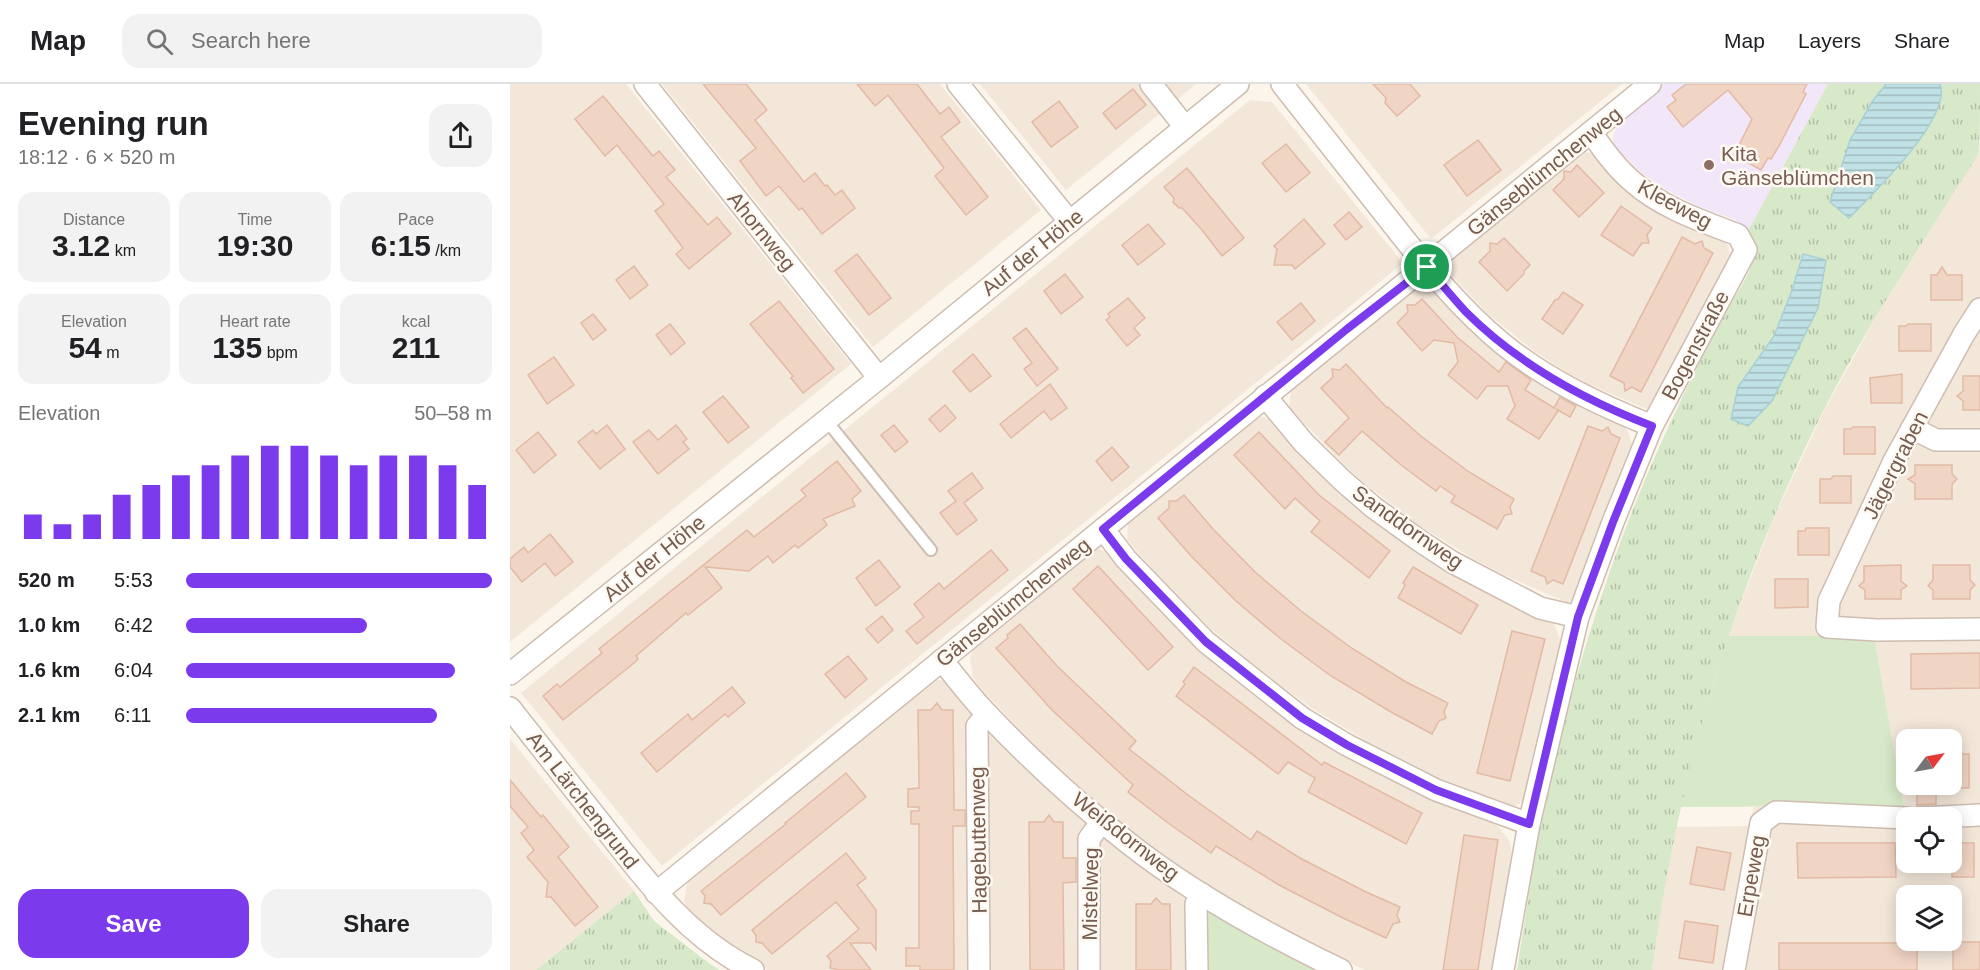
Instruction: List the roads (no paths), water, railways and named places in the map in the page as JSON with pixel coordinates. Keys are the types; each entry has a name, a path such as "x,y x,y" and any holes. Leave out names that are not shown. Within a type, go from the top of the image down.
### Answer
{"street":[{"name":"Ahornweg","path":"645,84 879,378"},
{"path":"958,84 1070,222"},
{"path":"1151,84 1185,127"},
{"name":"Auf der Höhe","path":"510,674 879,378 1238,84"},
{"path":"1282,84 1427,267 1467,313 1513,352 1570,390 1613,411 1652,426"},
{"name":"Gänseblümchenweg","path":"656,893 1650,84"},
{"name":"Kleeweg","path":"1591,132 1609,158 1634,183 1661,201 1695,218 1738,235 1742,241"},
{"name":"Bogenstraße","path":"1503,970 1529,824 1578,617 1652,426 1746,250 1742,241"},
{"name":"Jägergraben","path":"1980,309 1964,333 1912,428 1829,601 1827,627 1877,630 1980,629"},
{"name":"Sanddornweg","path":"1265,396 1304,443 1344,481 1373,507 1420,541 1452,562 1540,608 1578,617"},
{"path":"1912,428 1936,440 1980,440"},
{"path":"1103,529 1126,559 1206,642 1302,718 1347,745 1436,790 1529,824"},
{"name":"Weißdornweg","path":"942,660 987,715 1128,843 1202,894 1291,945 1341,970"},
{"name":"Am Lärchengrund","path":"510,708 656,893 697,934 753,970"},
{"name":"Hagebuttenweg","path":"979,970 977,726 987,715"},
{"name":"Erpeweg","path":"1734,970 1761,823 1776,812 1896,818"},
{"path":"1962,816 1980,815"},
{"name":"Mistelweg","path":"1089,970 1089,839 1102,821"},
{"path":"1197,970 1196,904 1202,894"}],"lane":[{"path":"826,420 931,550"}],"water":[{"path":"1886,84 1940,84 1941,98 1923,135 1908,155 1849,218 1830,202 1850,140 1872,102"},
{"path":"1803,254 1826,260 1818,308 1772,401 1748,426 1731,419 1738,387 1774,336"}],"place":[{"name":"Kita Gänseblümchen","path":"1709,165"}]}
